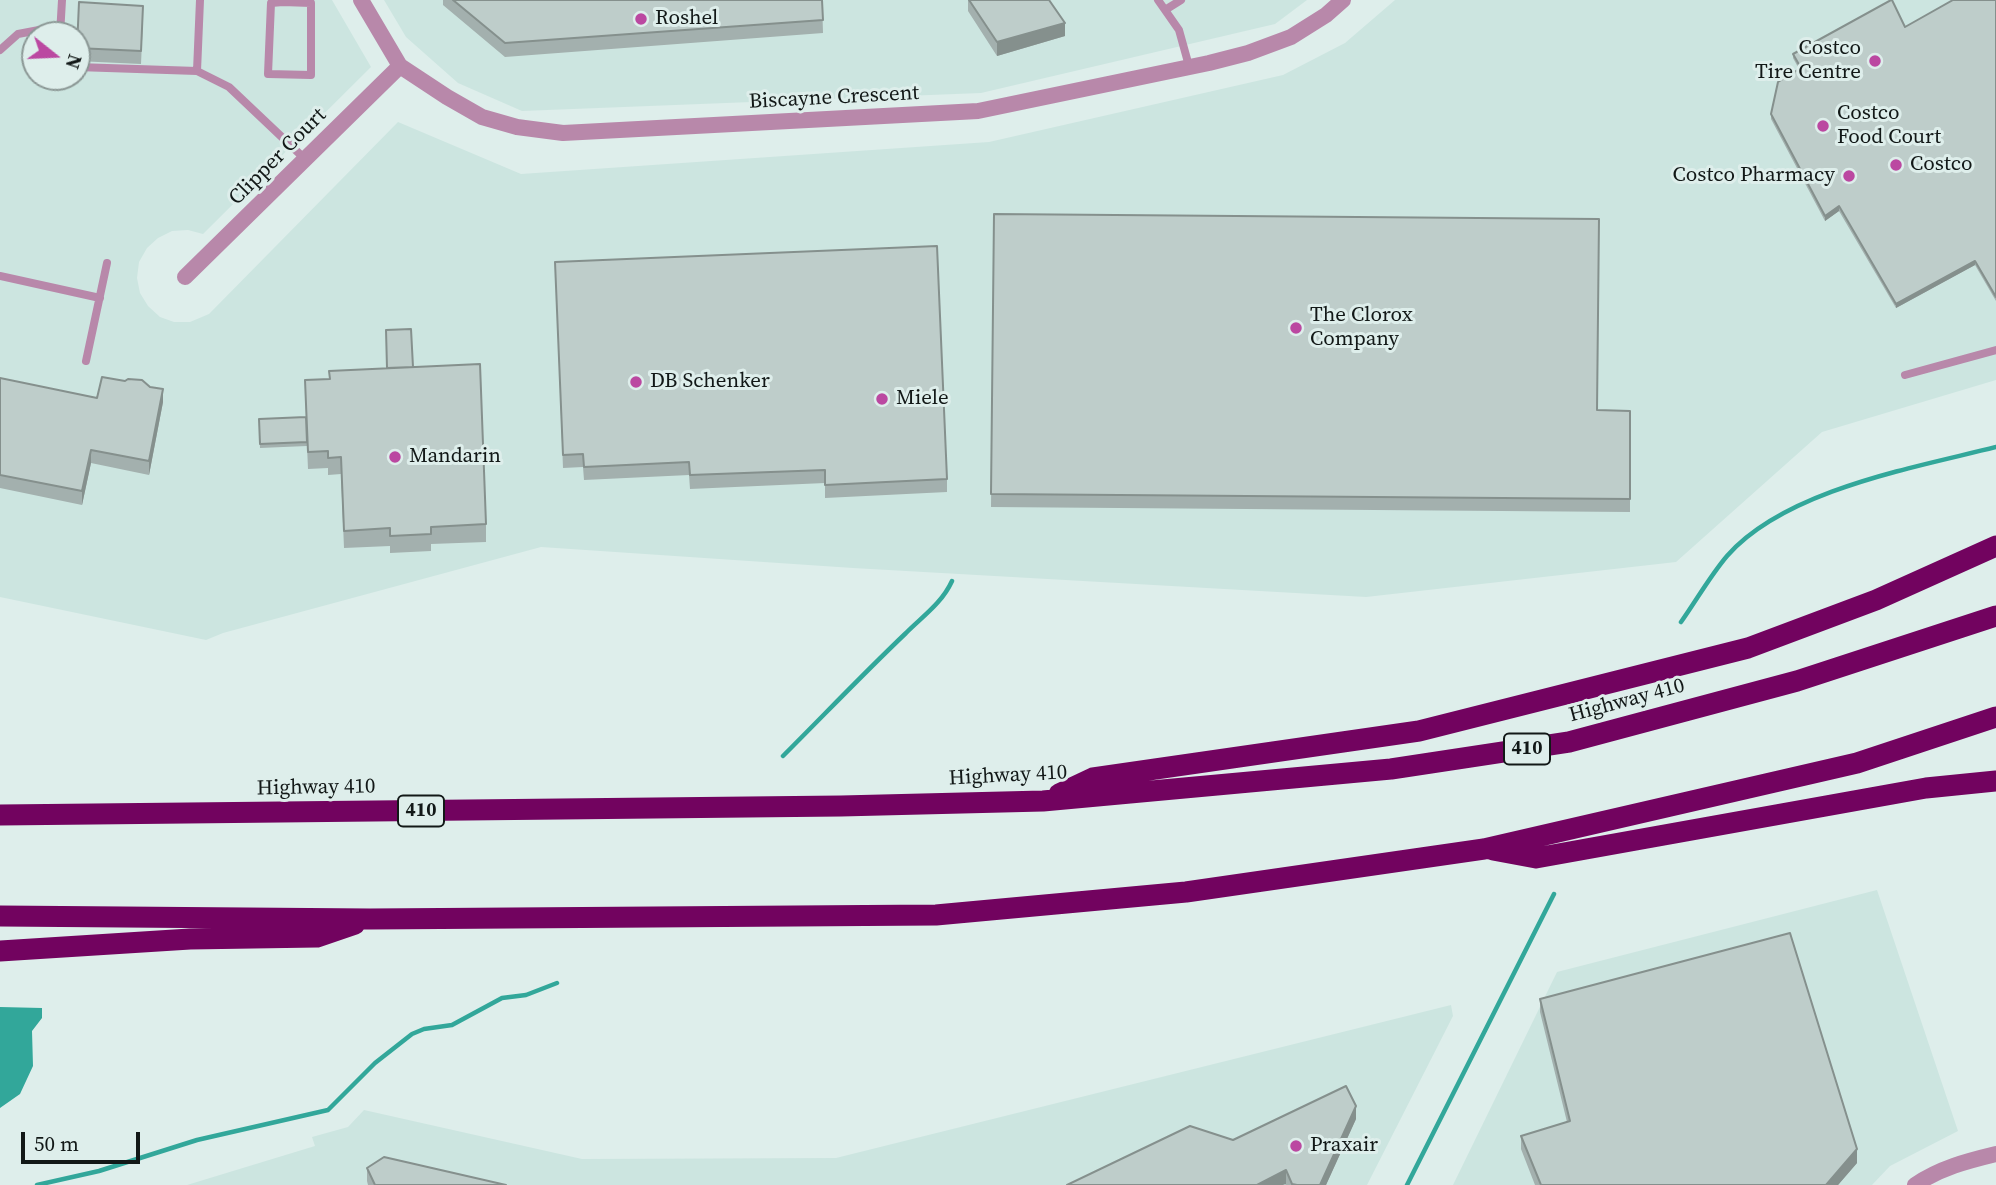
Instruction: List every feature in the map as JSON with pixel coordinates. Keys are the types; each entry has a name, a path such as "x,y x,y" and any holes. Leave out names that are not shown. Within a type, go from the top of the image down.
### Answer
{"highway":[{"path":"1043,801 1093,778 1419,732 1748,648 1876,600 1996,547"},
{"name":"Highway 410","path":"0,815 841,806 1043,801 1391,769 1569,742 1797,681 1996,616"},
{"path":"0,916 370,919 936,915 1186,891 1484,849 1857,763 1996,717"},
{"path":"1484,849 1536,858 1926,788 1996,781"},
{"path":"0,951 190,939 317,937 370,919"}],"street":[{"name":"Biscayne Crescent","path":"361,0 400,66 447,97 482,117 517,127 563,133 978,111 1248,53 1291,37 1326,15 1343,0"},
{"name":"Clipper Court","path":"185,277 400,66"},
{"path":"1915,1185 1931,1174 1996,1154"}],"lane":[{"path":"61,21 62,0"},
{"path":"197,71 200,0"},
{"path":"1158,0 1179,30 1189,66"},
{"path":"1165,10 1181,0"},
{"path":"283,1 311,3 311,75 268,74 271,3 283,1"},
{"path":"0,50 21,34"},
{"path":"91,67 197,71 229,87 305,159"},
{"path":"86,361 107,263"},
{"path":"0,276 100,298"},
{"path":"1905,375 1996,350"}],"shaded area":[{"path":"0,0 332,0 371,67 203,234 188,230 172,231 147,248 139,262 137,278 140,293 148,306 160,317 174,322 190,322 209,314 398,122 521,174 989,142 1283,75 1345,43 1395,0 1996,0 1996,380 1822,432 1676,562 1366,597 541,547 223,633 206,640 0,597"},
{"path":"384,0 1307,0 1275,24 981,93 522,111 458,83 406,37"},
{"path":"1877,890 1958,1131 1890,1166 1872,1185 1453,1185 1557,972"},
{"path":"1451,1005 1453,1016 1367,1185 187,1185 315,1146 312,1137 348,1127 364,1110 582,1159 836,1158"},
{"path":"0,1007 42,1008 42,1018 32,1031 33,1066 20,1094 0,1108"}],"building":[{"name":"Roshel","path":"453,0 822,0 823,20 505,43"},
{"path":"969,0 1049,0 1065,23 997,42"},
{"name":"Costco","path":"1892,0 1905,27 1953,0 1996,0 1996,297 1975,261 1896,304 1839,206 1825,216 1771,114 1778,82 1801,68 1793,54"},
{"path":"79,2 143,6 141,51 91,49 91,21 78,21"},
{"name":"The Clorox Company","path":"994,214 1599,219 1597,410 1630,411 1630,499 991,494"},
{"path":"937,246 947,479 825,485 825,470 690,475 689,462 584,467 583,454 563,455 555,262"},
{"path":"411,329 413,367 387,368 386,330"},
{"name":"Mandarin","path":"480,364 486,524 431,527 431,534 390,536 390,528 344,531 341,457 328,458 328,451 308,452 305,380 330,379 329,371"},
{"path":"102,377 125,381 142,380 150,387 163,389 149,461 91,450 82,491 0,475 0,378 97,398"},
{"path":"306,417 307,442 260,444 259,419"},
{"path":"1790,933 1857,1149 1826,1185 1541,1185 1521,1136 1570,1121 1540,999"},
{"name":"Praxair","path":"1346,1086 1356,1106 1320,1185 1292,1184 1286,1170 1257,1185 1067,1185 1190,1126 1233,1140"},
{"path":"384,1157 506,1185 375,1185 367,1168"}],"waterway":[{"path":"1681,622 1727,556 1752,533 1782,514 1816,498 1890,473 1996,447"},
{"path":"783,756 932,609 952,581"},
{"path":"1407,1185 1554,894"},
{"path":"37,1185 99,1171 197,1140 328,1110 375,1063 412,1034 424,1029 452,1025 502,998 526,995 557,983"}],"place":[{"name":"Roshel","path":"641,19"},
{"name":"Costco Tire Centre","path":"1875,61"},
{"name":"Costco Food Court","path":"1823,126"},
{"name":"Costco","path":"1896,165"},
{"name":"Costco Pharmacy","path":"1849,176"},
{"name":"The Clorox Company","path":"1296,328"},
{"name":"DB Schenker","path":"636,382"},
{"name":"Miele","path":"882,399"},
{"name":"Mandarin","path":"395,457"},
{"name":"Praxair","path":"1296,1146"}]}
